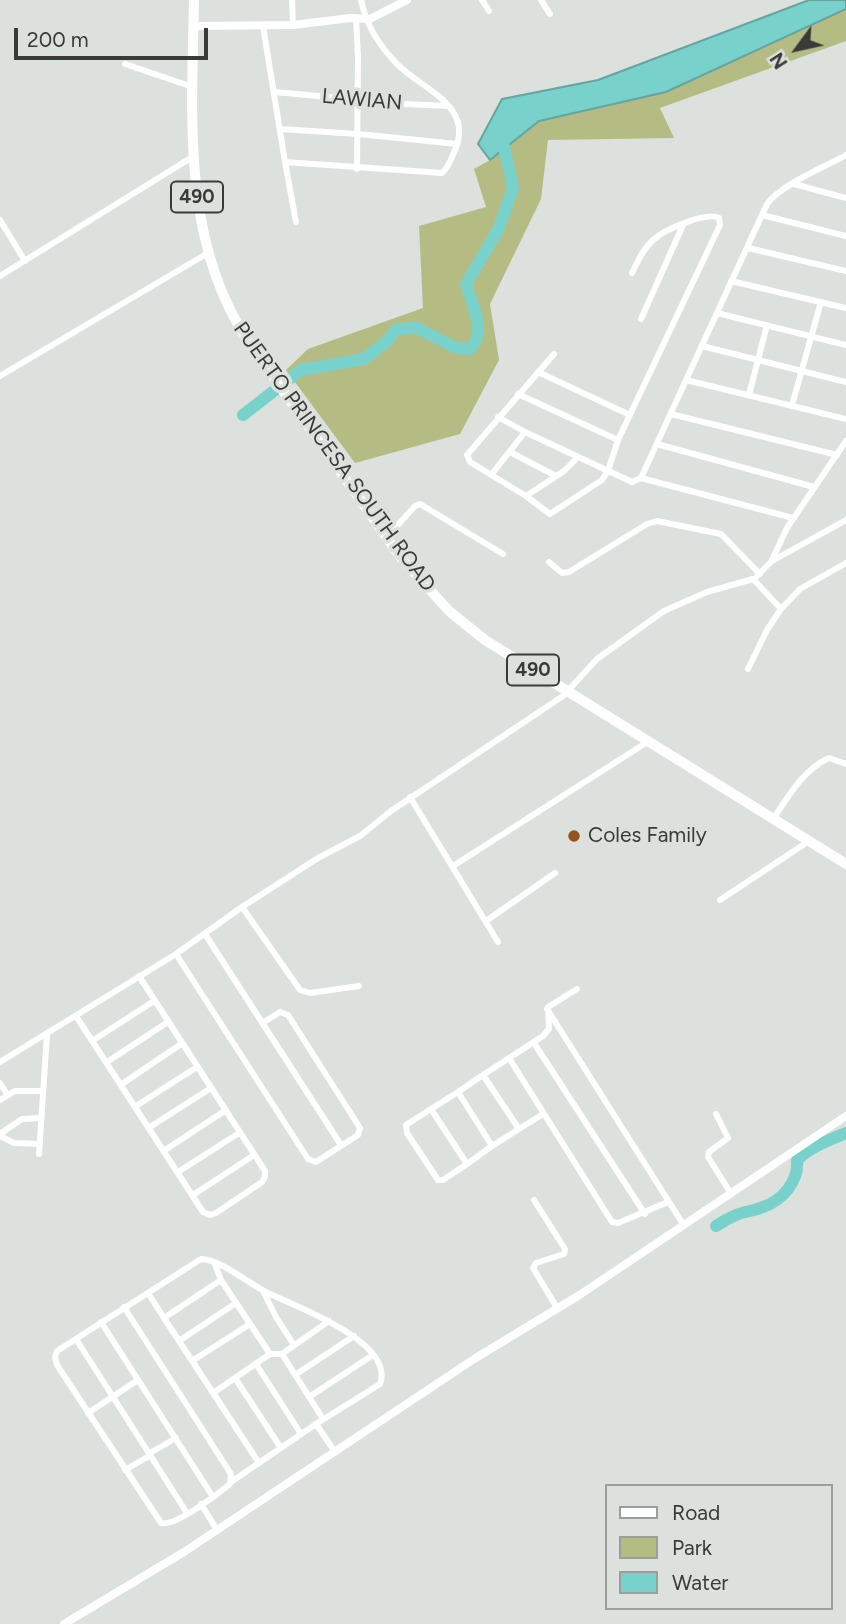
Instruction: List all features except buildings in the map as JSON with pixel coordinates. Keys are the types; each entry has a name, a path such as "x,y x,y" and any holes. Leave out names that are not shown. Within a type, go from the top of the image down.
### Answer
{"main road":[{"name":"PUERTO PRINCESA SOUTH ROAD","path":"194,0 194,156 199,214 219,289 232,317 387,538 419,580 449,611 485,640 846,864"}],"street":[{"path":"292,0 293,25"},
{"path":"357,169 360,0"},
{"path":"194,26 293,25 375,18 407,0"},
{"path":"482,0 489,11"},
{"path":"541,0 550,14"},
{"path":"285,162 439,174 446,169 457,144 460,127 449,106 398,65 360,18"},
{"path":"263,26 296,222"},
{"path":"125,64 193,86"},
{"name":"LAWIAN","path":"275,92 449,106"},
{"path":"280,130 358,134 457,144"},
{"path":"641,478 771,199 846,155"},
{"path":"0,276 194,156"},
{"path":"793,184 846,198"},
{"path":"554,354 467,455 470,462 526,496 547,513 553,513 598,483 608,471 618,440 721,223 717,216 707,215 660,234 652,241 632,273"},
{"path":"762,215 846,236"},
{"path":"0,220 25,261"},
{"path":"640,319 683,225"},
{"path":"748,248 846,271"},
{"path":"0,376 208,253"},
{"path":"731,281 846,308"},
{"path":"792,405 821,302"},
{"path":"717,313 846,345"},
{"path":"749,395 767,325"},
{"path":"702,345 846,382"},
{"path":"538,372 631,415"},
{"path":"686,380 846,419"},
{"path":"518,394 618,440"},
{"path":"671,414 837,455"},
{"path":"498,417 632,482 641,478 793,518"},
{"path":"491,475 525,432"},
{"path":"0,1062 176,954 242,906 318,858 360,836 410,797 544,709 568,691 597,659 664,611 707,592 752,579 760,574 771,562 793,518 846,441"},
{"path":"657,444 814,487"},
{"path":"510,452 556,476"},
{"path":"526,496 578,457"},
{"path":"387,538 415,506 420,504 503,554"},
{"path":"771,562 846,520"},
{"path":"549,562 562,573 569,572 647,524 657,521 721,534 760,574"},
{"path":"748,669 766,630 781,609 800,589 846,563"},
{"path":"752,579 781,609"},
{"path":"453,866 649,741"},
{"path":"774,818 798,782 811,769 829,758 846,764"},
{"path":"410,797 498,942"},
{"path":"720,900 809,841"},
{"path":"486,921 555,873"},
{"path":"242,906 300,990 310,993 359,986"},
{"path":"205,934 341,1145"},
{"path":"176,954 310,1161 316,1162 359,1133 359,1126 288,1016 280,1013 264,1022"},
{"path":"76,1016 203,1212 209,1215 216,1213 264,1180 265,1171 139,976"},
{"path":"547,1009 577,989"},
{"path":"92,1041 154,1001"},
{"path":"543,1114 441,1180 436,1178 406,1129 408,1124 534,1043 549,1029 547,1009"},
{"path":"547,1009 683,1224"},
{"path":"107,1062 168,1022"},
{"path":"39,1154 47,1034"},
{"path":"534,1043 645,1214"},
{"path":"122,1084 181,1044"},
{"path":"509,1058 612,1222 618,1223 645,1214 668,1202"},
{"path":"136,1106 197,1067"},
{"path":"483,1075 519,1129"},
{"path":"0,1083 7,1094"},
{"path":"150,1127 211,1088"},
{"path":"0,1100 7,1094 19,1091 42,1091"},
{"path":"458,1092 492,1146"},
{"path":"165,1150 226,1110"},
{"path":"431,1110 467,1164"},
{"path":"716,1114 728,1138 708,1153 708,1157 730,1192"},
{"path":"64,1624 217,1530 846,1116"},
{"path":"39,1144 15,1143 0,1135 22,1119 41,1118"},
{"path":"178,1172 239,1133"},
{"path":"193,1195 254,1155"},
{"path":"534,1200 565,1249 564,1254 536,1263 533,1268 557,1308"},
{"path":"206,1258 264,1291 354,1335 373,1355 382,1373 380,1384 323,1419 187,1513 169,1524 161,1523 55,1360 57,1351 198,1260 206,1258"},
{"path":"214,1262 221,1280 270,1354"},
{"path":"164,1318 221,1280"},
{"path":"264,1291 276,1317 294,1345"},
{"path":"148,1293 258,1463"},
{"path":"179,1341 236,1303"},
{"path":"124,1307 223,1460 231,1474 231,1482"},
{"path":"213,1393 270,1354 282,1354 329,1321"},
{"path":"101,1322 213,1496"},
{"path":"192,1360 250,1324"},
{"path":"295,1375 354,1335"},
{"path":"76,1339 187,1513"},
{"path":"282,1354 323,1419"},
{"path":"309,1397 373,1355"},
{"path":"256,1364 301,1434"},
{"path":"235,1378 281,1448"},
{"path":"88,1413 138,1380"},
{"path":"316,1424 335,1452"},
{"path":"125,1471 176,1438"},
{"path":"201,1504 217,1530"}],"green space":[{"path":"846,9 846,41 660,108 674,138 548,140 541,199 490,304 499,360 460,434 355,463 286,370 308,349 423,308 419,226 486,207 474,169 490,160 539,121 666,92"}],"water":[{"path":"809,0 846,0 846,9 666,92 539,121 490,160 478,144 502,99 598,80"}],"waterway":[{"path":"243,415 301,370 364,359 387,341 396,329 417,328 456,348 470,349 475,342 478,326 466,284 498,230 513,188 501,133"},
{"path":"716,1226 736,1215 777,1200 792,1182 797,1160 802,1155 846,1133"}],"place":[{"name":"Coles Family","path":"574,836"}]}
